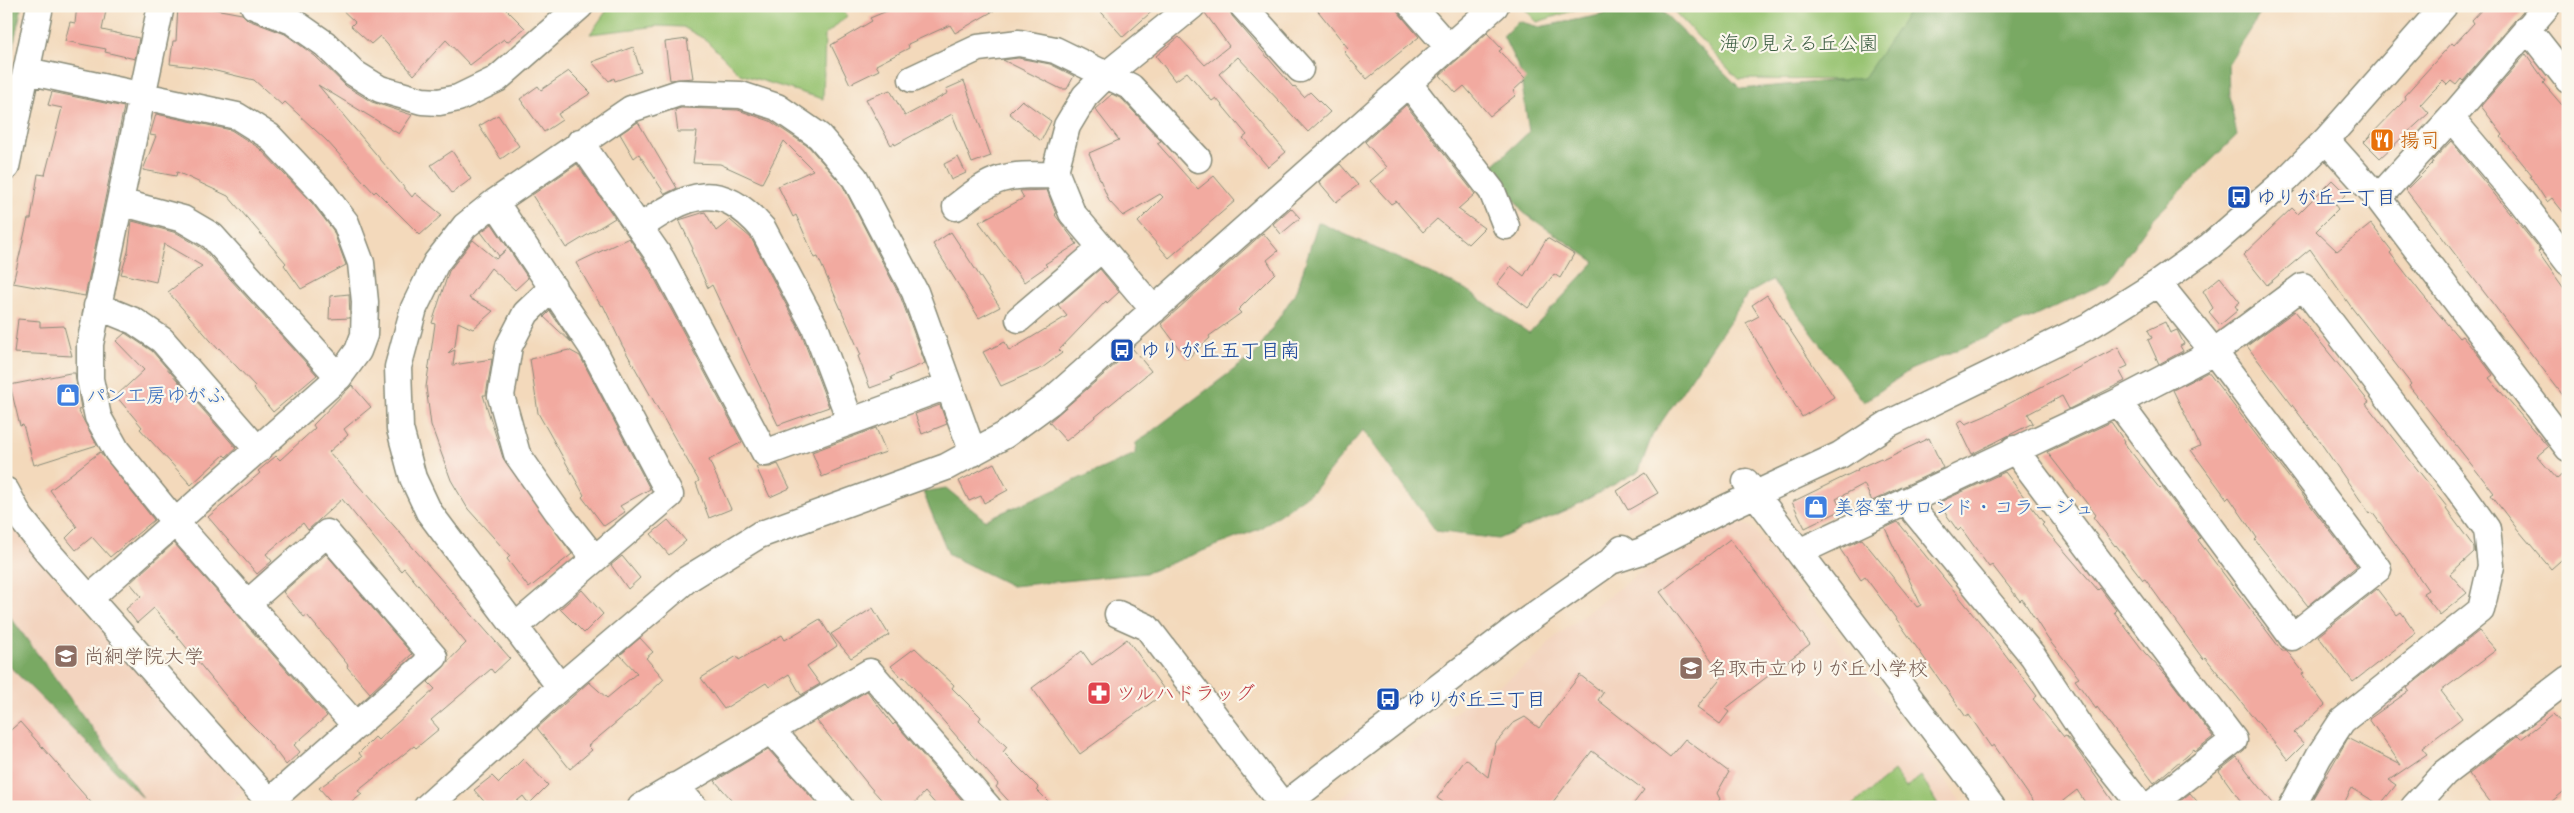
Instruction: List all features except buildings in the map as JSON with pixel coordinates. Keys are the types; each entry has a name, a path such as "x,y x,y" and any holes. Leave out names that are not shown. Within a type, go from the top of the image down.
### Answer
{"street":[{"path":"6,167 40,6"},
{"path":"161,6 90,344 90,379 98,417 117,451 175,522 356,726"},
{"path":"254,6 292,21 325,44 354,73 380,89 422,101 439,102 458,98 497,79 580,6"},
{"path":"1154,310 1072,213 1055,171 1067,126 1085,96 1105,76 1192,6"},
{"path":"1243,6 1300,69"},
{"path":"1412,6 1449,48"},
{"path":"427,807 560,687 686,580 759,535 946,467 1005,435 1050,402 1495,6"},
{"path":"1118,614 1147,627 1283,807 1512,631 1611,561 1642,551 1841,439 1888,424 2091,325 2158,284 2210,246 2286,180 2326,140 2444,6"},
{"path":"2378,198 2547,6"},
{"path":"2527,28 2568,80"},
{"path":"912,79 978,48 1019,43 1055,50 1131,87 1198,159"},
{"path":"26,70 237,116 269,136 323,193 346,223 361,263 365,302 364,335 358,351 339,377 90,598"},
{"path":"1409,84 1492,191 1506,226"},
{"path":"560,687 429,512 413,478 400,429 398,367 414,308 436,263 466,226 495,202 580,142 631,109 679,93 741,95 778,107 819,136 855,178 915,292 947,386 973,453"},
{"path":"2450,118 2521,200 2568,262"},
{"path":"2326,140 2378,198 2568,448"},
{"path":"580,142 662,260 765,453 850,420 947,386"},
{"path":"956,207 981,187 1000,178 1057,175"},
{"path":"640,228 685,199 713,196 734,202 751,215 763,229 815,327 850,420"},
{"path":"120,202 183,219 212,236 339,377"},
{"path":"495,202 592,347 670,495 516,626"},
{"path":"1019,319 1102,248"},
{"path":"2118,402 2292,637 2378,569 2214,352 2158,284"},
{"path":"1799,552 2014,449 2118,402 2214,352 2303,286 2486,529 2491,566 2481,610 2342,721 2319,756 2292,807"},
{"path":"553,287 526,313 509,346 501,396 517,454 556,511 594,558"},
{"path":"97,306 134,321 162,340 258,450"},
{"path":"2014,449 2234,740 2148,807"},
{"path":"1751,488 1992,807"},
{"path":"6,491 25,524 272,804 434,657 327,533 247,604"},
{"path":"1906,501 2033,656 2087,738 2142,807"},
{"path":"641,807 870,672 988,807"},
{"path":"2414,807 2445,773 2568,680"},
{"path":"771,730 840,807"},
{"path":"675,786 694,807"}],"shaded area":[{"name":"尚絅学院大学","path":"6,521 244,791 232,801 235,807 6,807"},
{"name":"名取市立ゆりが丘小学校","path":"1739,523 1752,527 1965,807 1333,807 1334,803 1485,690 1502,684 1542,653 1550,641 1638,574"}],"green space":[{"path":"6,6 22,6 6,78"},
{"path":"610,6 838,6 847,16 825,35 823,99 740,74 706,40 683,27 658,26 590,34"},
{"path":"1522,6 1588,6 1537,22"},
{"path":"1608,6 1657,6 1741,89 1864,78 1913,6 2265,6 2228,64 2229,96 2237,135 2151,221 2109,281 2025,321 1910,370 1864,402 1772,280 1748,294 1652,436 1639,471 1569,509 1498,539 1436,531 1363,430 1314,490 1259,529 1146,573 1012,586 949,555 923,492 946,488 985,520 1135,454 1136,443 1256,353 1297,290 1318,222 1465,289 1529,333 1595,262 1524,213 1491,167 1529,132 1520,71 1503,36 1518,21 1539,27 1606,14"},
{"name":"海の見える丘公園","path":"1669,6 1919,6 1869,80 1738,79"},
{"path":"6,611 143,798 6,663"},
{"path":"1894,771 1906,788 1921,776 1939,807 1851,807"}],"place":[{"name":"揚司","path":"2382,140"},
{"name":"ゆりが丘二丁目","path":"2239,197"},
{"name":"ゆりが丘五丁目南","path":"1122,350"},
{"name":"パン工房ゆがふ","path":"68,395"},
{"name":"美容室サロンド・コラージュ","path":"1816,507"},
{"name":"尚絅学院大学","path":"66,656"},
{"name":"名取市立ゆりが丘小学校","path":"1691,668"},
{"name":"ツルハドラッグ","path":"1099,693"},
{"name":"ゆりが丘三丁目","path":"1388,699"}]}
